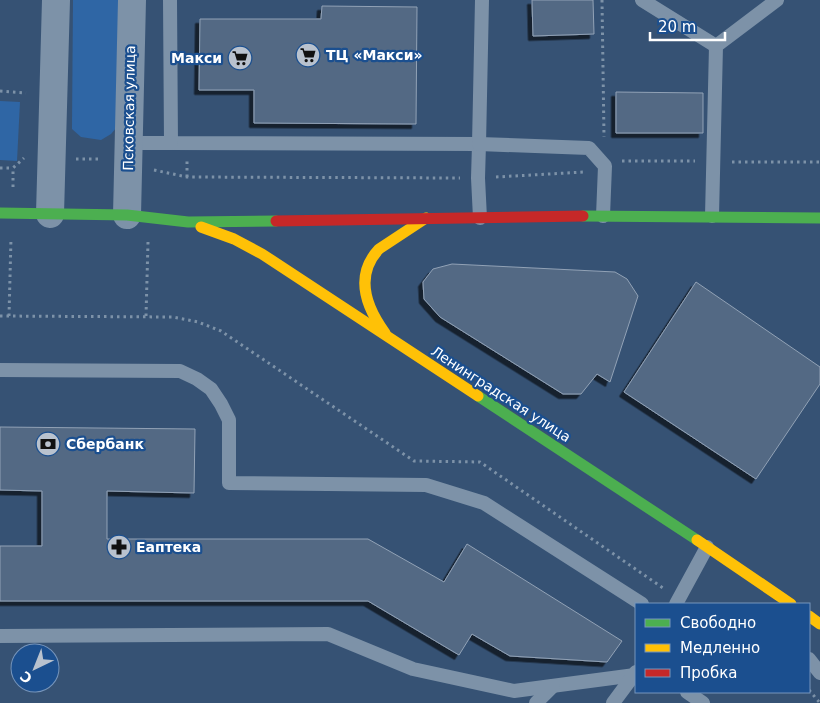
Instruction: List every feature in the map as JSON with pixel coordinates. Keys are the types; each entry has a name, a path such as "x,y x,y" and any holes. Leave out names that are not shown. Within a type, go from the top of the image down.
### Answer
{"main road":[{"name":"Ленинградская улица","path":"0,213 127,215 188,222 603,216 820,218"},
{"path":"387,337 370,311 365,291 366,275 375,254 390,241 426,218"},
{"name":"Ленинградская улица","path":"188,222 234,239 262,254 789,603"}],"street":[{"path":"50,214 56,0"},
{"name":"Псковская улица","path":"127,215 132,0"}],"lane":[{"path":"170,0 171,143"},
{"path":"480,218 478,178 482,0"},
{"path":"642,0 716,46"},
{"path":"716,46 777,0"},
{"path":"712,216 716,46"},
{"path":"128,151 171,143 479,144 589,148 605,166 603,216"},
{"path":"0,370 180,371 197,379 211,389 222,404 229,420 229,483 426,485 484,503 640,603"},
{"path":"678,602 707,547"},
{"path":"739,570 765,603"},
{"path":"0,636 328,634 413,669 514,691 635,674"},
{"path":"810,660 820,673"},
{"path":"613,703 635,674"},
{"path":"536,703 553,686"},
{"path":"688,693 703,703"}],"path":[{"path":"602,0 605,166"},
{"path":"0,91 26,92 26,101"},
{"path":"52,159 128,151 153,170 187,177 478,178 585,172 626,160 820,162"},
{"path":"0,168 13,168"},
{"path":"0,316 173,316 198,322 221,331 414,461 480,462 678,602"},
{"path":"810,691 820,703"}],"shaded area":[{"path":"73,0 124,0 117,127 111,134 101,140 81,137 72,129"},
{"path":"0,101 20,102 17,161 0,160"}],"building":[{"path":"532,0 593,0 594,34 533,36"},
{"name":"ТЦ «Макси»","path":"322,6 417,7 416,124 254,123 254,90 199,90 200,19 321,19"},
{"path":"616,92 703,93 703,133 616,133"},
{"path":"452,264 615,272 627,279 638,296 610,382 597,374 581,394 563,394 440,317 424,299 423,282 433,269"},
{"path":"696,282 820,367 820,384 756,479 624,392"},
{"path":"0,427 195,429 194,493 107,491 107,539 368,539 444,582 467,544 622,641 607,662 510,656 472,634 459,655 368,601 0,601 0,546 42,546 42,491 0,490"}],"traffic: fast":[{"path":"0,213 127,215 188,222 276,221"},
{"path":"583,216 820,218"},
{"path":"478,396 697,540"}],"traffic: slow":[{"path":"385,333 368,302 365,281 367,270 371,259 379,249 426,218"},
{"path":"201,227 234,239 262,254 478,396"},
{"path":"697,540 790,603"},
{"path":"810,617 820,624"}],"traffic: jam":[{"path":"276,221 583,216"}],"place":[{"name":"ТЦ «Макси»","path":"308,55"},
{"name":"Макси","path":"240,58"},
{"name":"Сбербанк","path":"48,444"},
{"name":"Еаптека","path":"119,547"}]}
